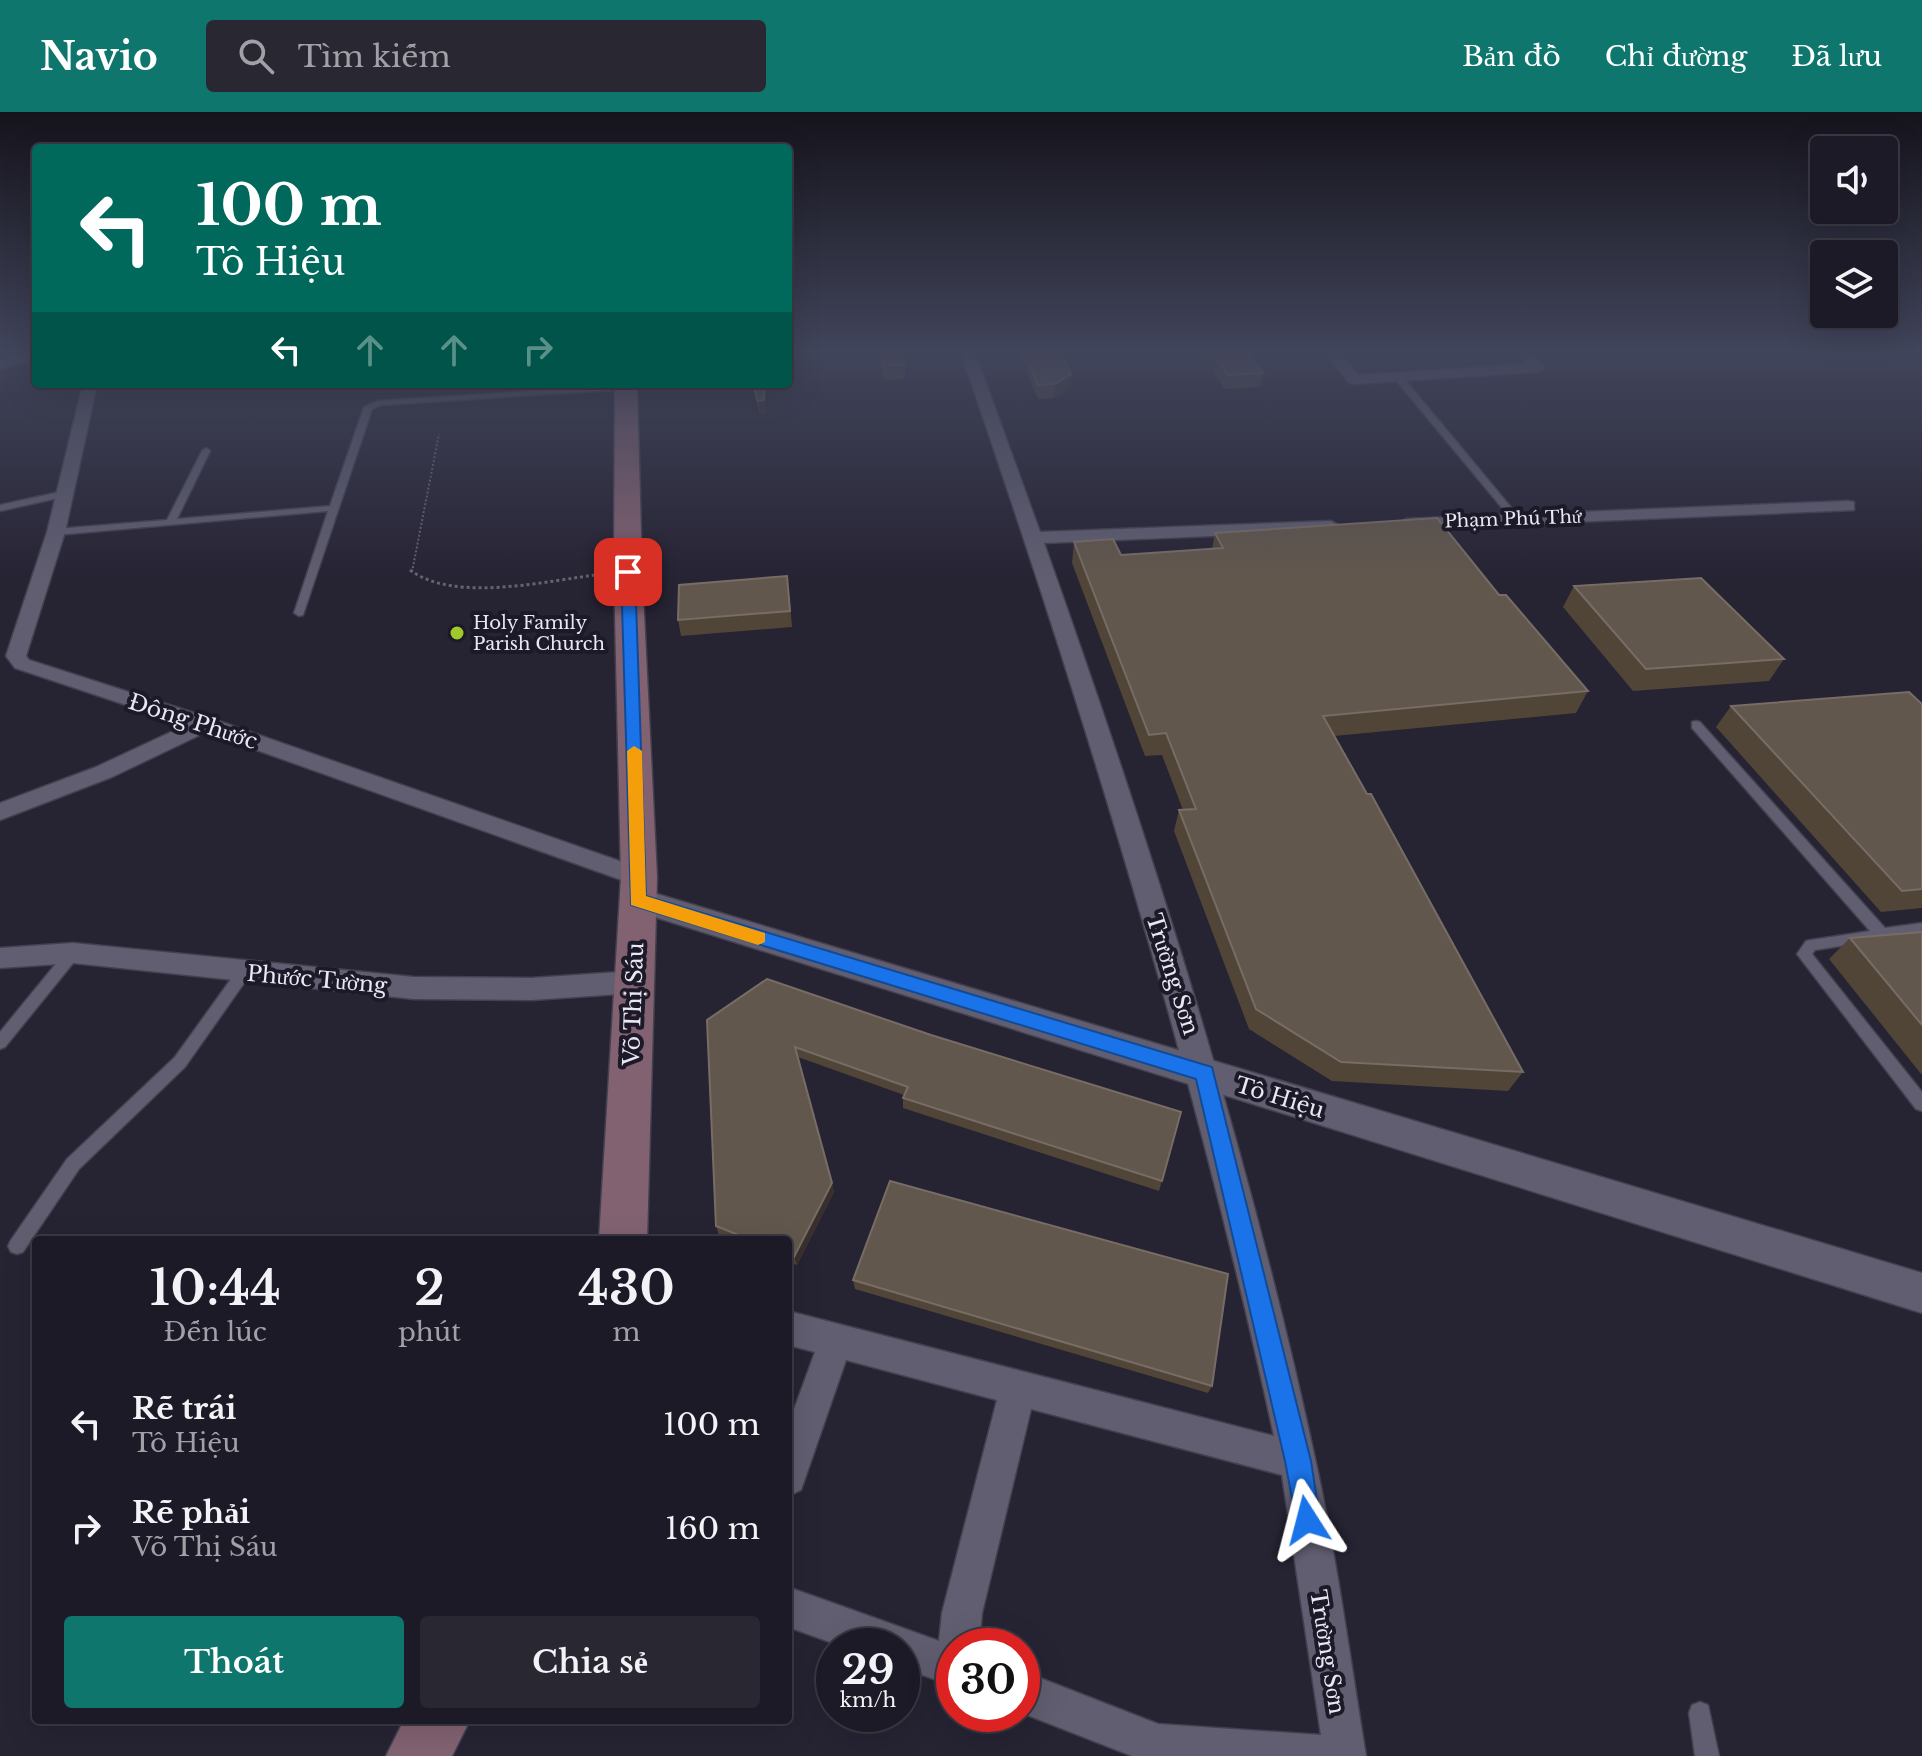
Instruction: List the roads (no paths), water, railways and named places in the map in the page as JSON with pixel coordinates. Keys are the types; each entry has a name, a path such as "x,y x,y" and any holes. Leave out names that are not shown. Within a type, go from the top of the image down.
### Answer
{"main road":[{"name":"Võ Thị Sáu","path":"623,1236 638,889 626,427"},
{"path":"417,1756 437,1724"}],"street":[{"name":"Đông Phước","path":"80,427 56,532 16,656 22,664 205,724 638,889"},
{"name":"Trường Sơn","path":"995,427 1035,538 1204,1073 1298,1461 1345,1756"},
{"name":"Phạm Phú Thứ","path":"1392,524 1848,506"},
{"path":"1035,538 1345,526"},
{"path":"0,812 111,772 205,724"},
{"name":"Tô Hiệu","path":"638,889 1204,1073 1922,1293"},
{"name":"Phước Tường","path":"0,958 73,953 374,985 477,990 634,982"},
{"path":"792,1329 1298,1461"},
{"path":"792,1466 836,1341"},
{"path":"961,1628 1018,1388"},
{"path":"792,1608 847,1628"},
{"path":"1040,1699 1158,1745 1320,1756"}],"lane":[{"path":"299,613 361,427"},
{"path":"1439,427 1516,519"},
{"path":"171,522 206,451"},
{"path":"0,508 64,494"},
{"path":"56,532 334,508"},
{"path":"1696,725 1880,932"},
{"path":"1922,928 1880,932 1811,945 1804,954 1922,1104"},
{"path":"0,1043 73,953"},
{"path":"17,1246 73,1164 180,1062 244,972"},
{"path":"1700,1713 1707,1756"}],"place":[{"name":"Holy Family Parish Church","path":"457,633"}]}
